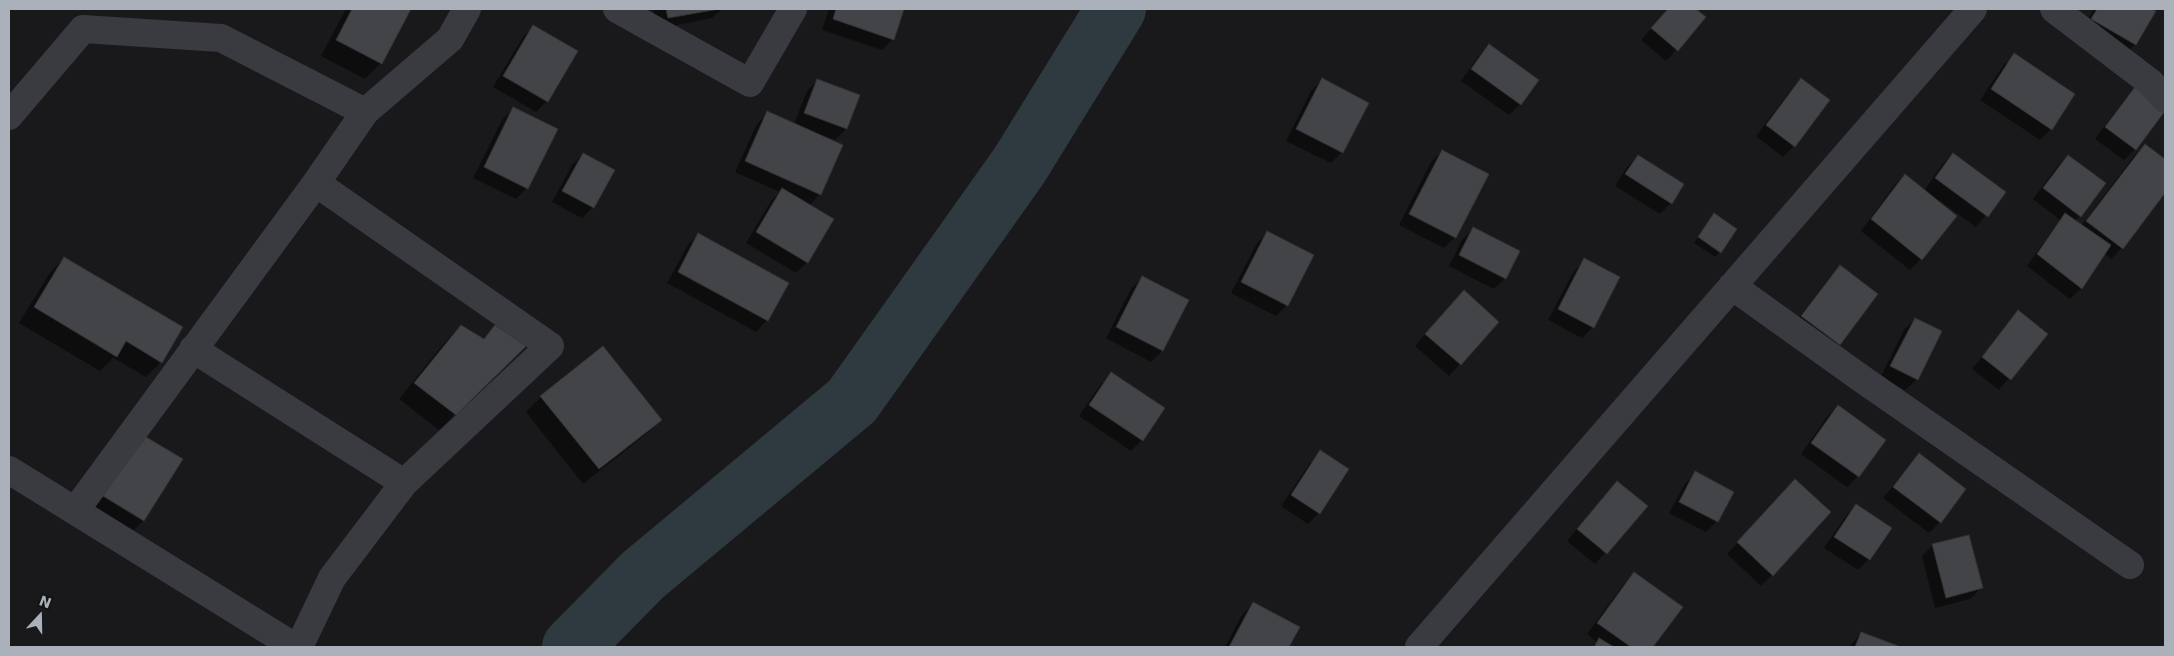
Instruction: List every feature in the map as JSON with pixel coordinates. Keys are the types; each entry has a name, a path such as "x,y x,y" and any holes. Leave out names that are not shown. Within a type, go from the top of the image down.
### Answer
{"street":[{"path":"75,511 316,183 365,112 450,38 467,9"},
{"path":"617,9 750,83 793,9"},
{"path":"1418,647 1973,9"},
{"path":"2054,9 2151,83 2165,99"},
{"path":"9,116 83,29 221,38 365,112"},
{"path":"299,647 332,578 404,483 550,346 316,183"},
{"path":"1732,286 1862,379 2130,565"},
{"path":"192,350 404,483"},
{"path":"9,470 295,647"}],"building":[{"path":"352,9 411,9 382,64 336,40"},
{"path":"666,9 719,9 668,18"},
{"path":"836,9 904,9 894,40 833,19"},
{"path":"1668,9 1696,9 1706,17 1678,51 1651,28"},
{"path":"2097,9 2151,9 2156,11 2136,45 2091,19"},
{"path":"533,25 578,51 548,102 503,76"},
{"path":"1489,44 1539,80 1521,105 1471,69"},
{"path":"2014,53 2075,94 2052,130 1991,89"},
{"path":"1322,78 1369,103 1343,153 1296,129"},
{"path":"1801,78 1830,100 1795,147 1766,125"},
{"path":"817,79 860,95 847,129 804,113"},
{"path":"2135,87 2165,111 2136,150 2105,127"},
{"path":"513,107 558,129 528,189 484,167"},
{"path":"767,111 843,145 821,195 745,161"},
{"path":"2145,144 2165,159 2165,193 2123,249 2086,221"},
{"path":"1442,150 1489,174 1456,238 1409,214"},
{"path":"583,153 615,170 594,208 562,191"},
{"path":"1953,153 2006,192 1988,217 1935,178"},
{"path":"1638,155 1684,184 1672,204 1625,174"},
{"path":"2068,155 2106,183 2081,217 2043,188"},
{"path":"1905,174 1957,216 1922,260 1871,219"},
{"path":"782,188 834,219 808,263 756,232"},
{"path":"1714,213 1737,229 1721,253 1698,237"},
{"path":"2065,213 2111,245 2082,289 2037,254"},
{"path":"1473,227 1520,251 1506,279 1459,255"},
{"path":"1267,231 1314,255 1288,306 1241,282"},
{"path":"698,233 789,283 768,321 678,272"},
{"path":"64,257 183,327 162,363 126,341 117,357 34,307"},
{"path":"1584,258 1620,277 1594,328 1558,309"},
{"path":"1840,265 1878,294 1840,345 1801,316"},
{"path":"1142,276 1189,300 1163,351 1116,327"},
{"path":"1464,290 1499,322 1461,365 1425,334"},
{"path":"2018,310 2048,334 2011,380 1982,357"},
{"path":"1915,318 1942,331 1918,380 1890,366"},
{"path":"461,325 484,339 495,325 526,346 456,415 414,383"},
{"path":"603,346 662,420 599,469 540,396"},
{"path":"1111,372 1165,408 1143,441 1089,405"},
{"path":"1838,405 1886,440 1859,477 1811,443"},
{"path":"141,434 183,459 144,521 103,496"},
{"path":"1320,450 1349,469 1320,514 1291,495"},
{"path":"1919,453 1966,489 1941,523 1893,487"},
{"path":"1695,471 1734,492 1718,522 1679,502"},
{"path":"1795,479 1831,512 1773,576 1737,542"},
{"path":"1617,481 1648,506 1607,554 1577,529"},
{"path":"1856,504 1892,528 1870,560 1834,537"},
{"path":"1969,535 1983,588 1946,598 1932,544"},
{"path":"1634,572 1683,607 1653,647 1631,647 1597,623"},
{"path":"1253,602 1300,627 1289,647 1229,647"},
{"path":"1861,632 1901,647 1855,647"},
{"path":"1599,638 1614,647 1594,647"}],"waterway":[{"path":"572,647 643,575 852,401 1019,166 1116,9"}]}
